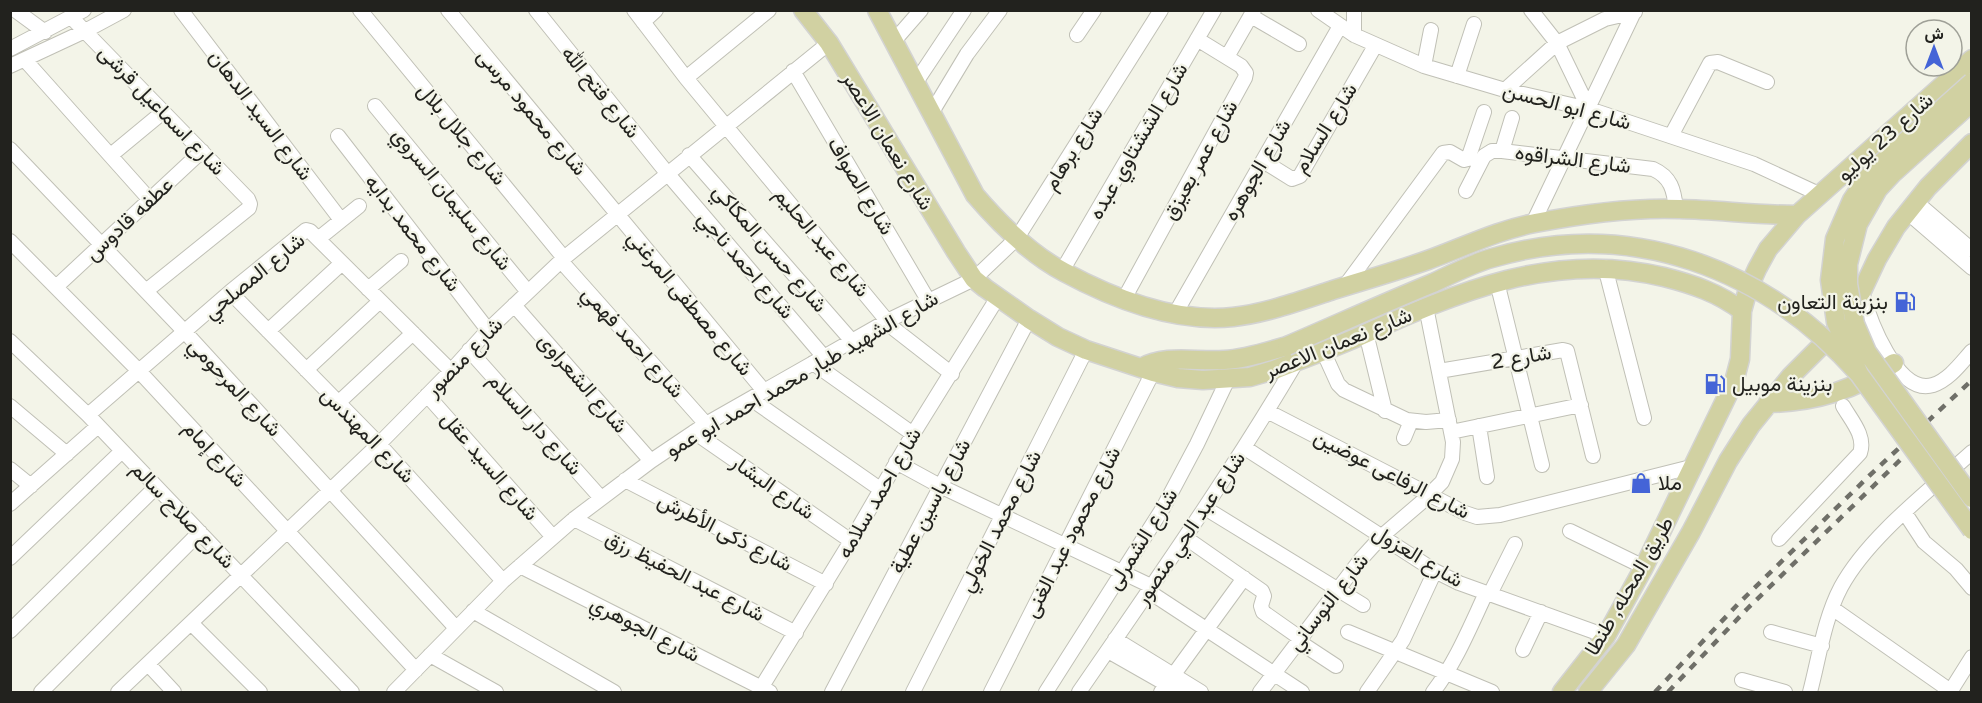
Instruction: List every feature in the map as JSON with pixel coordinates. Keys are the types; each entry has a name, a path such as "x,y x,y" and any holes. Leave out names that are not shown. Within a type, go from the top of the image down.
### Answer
{"main road":[{"name":"شارع نعمان الاعصر","path":"803,10 829,43 936,221 974,279 1029,319 1086,350 1147,370 1178,378 1203,380 1250,377 1292,353 1323,351 1458,294 1545,271 1605,267 1639,271 1695,285 1730,302 1742,311"},
{"path":"877,10 975,195 995,219 1062,271 1124,299 1175,314 1205,318 1233,317 1268,310 1533,223 1581,215 1676,208 1797,215"},
{"name":"شارع 23 يوليو","path":"1797,215 1971,59"},
{"path":"1859,374 1844,342 1832,302 1830,280 1832,259 1835,238 1842,219 1852,200 1878,166 1971,82"},
{"path":"1971,102 1878,189 1867,206 1855,234 1848,264 1848,284 1855,324 1867,352 1971,498"},
{"path":"1862,292 1877,259 1911,207 1970,146"},
{"name":"طريق المحله, طنطا","path":"1562,693 1605,636 1644,567 1695,466 1737,374 1742,311 1748,289 1768,249 1797,215"},
{"path":"1147,370 1162,359 1194,362 1292,353 1490,259 1535,249 1569,245 1612,244 1636,247 1684,258 1752,286 1807,324 1859,374 1971,530"},
{"name":"طريق المحله, طنطا","path":"1588,693 1626,645 1692,532 1728,461 1768,404 1796,370 1841,326 1853,310 1862,292"},
{"path":"1768,404 1813,400 1835,394 1856,386 1894,363"}],"street":[{"path":"15,10 45,32"},
{"path":"10,49 84,10"},
{"path":"10,66 85,32 124,10"},
{"name":"شارع السيد الدهان","path":"181,10 341,220"},
{"name":"شارع جلال بلال","path":"360,10 562,259"},
{"name":"شارع محمود مرسى","path":"448,10 617,214"},
{"name":"شارع فتح الله","path":"536,10 667,173"},
{"name":"شارع عبد الحليم","path":"634,10 686,78 887,321 902,336 952,374"},
{"path":"643,22 656,10"},
{"path":"686,78 769,10"},
{"path":"894,41 921,10"},
{"path":"916,82 964,10"},
{"path":"932,112 967,54 1000,10"},
{"name":"شارع برهام","path":"974,279 1017,238 1161,10"},
{"name":"شارع الششتاوي عبده","path":"1062,271 1214,10"},
{"name":"شارع ابو الحسن","path":"1318,10 1353,35 1424,66 1505,90 1589,109 1754,164 1821,195"},
{"path":"1353,35 1354,10"},
{"path":"1530,10 1557,43 1589,109"},
{"path":"1505,90 1557,43 1605,19 1635,11"},
{"path":"1533,223 1635,11"},
{"path":"1077,35 1088,13"},
{"path":"1227,57 1252,13 1299,44"},
{"name":"شارع اسماعيل قرشى","path":"72,18 248,199 250,204 249,208 146,291"},
{"path":"1456,76 1474,24"},
{"name":"شارع الجوهره","path":"1175,314 1340,26"},
{"path":"1424,66 1431,30"},
{"name":"شارع عمر بعيزق","path":"1124,299 1245,78 1244,69 1197,39"},
{"name":"شارع منصور","path":"118,693 379,444 488,330 562,259 829,43"},
{"name":"شارع السلام","path":"1263,161 1292,179 1300,176 1375,46"},
{"path":"25,60 150,200"},
{"path":"1671,136 1710,63 1718,62 1767,82"},
{"name":"شارع الصواف","path":"793,72 928,300"},
{"name":"شارع سليمان السروي","path":"375,106 528,292"},
{"path":"111,155 164,112"},
{"path":"1345,286 1443,153 1450,152 1464,160 1468,159 1484,112"},
{"path":"1502,151 1512,118"},
{"name":"شارع محمد بدايه","path":"338,136 488,330"},
{"name":"شارع المرحومي","path":"10,149 185,332 456,628"},
{"name":"شارع الشراقوه","path":"1466,192 1484,156 1492,151 1502,151 1653,169 1660,172 1670,183 1676,208"},
{"name":"عطفه قادوس","path":"56,287 202,152"},
{"name":"شارع حسن المكاكي","path":"689,155 852,341"},
{"name":"شارع احمد ناجي","path":"667,173 819,360 913,434"},
{"name":"شارع المصلحي","path":"88,415 304,231 314,235 341,220 358,206"},
{"path":"1911,207 1971,250"},
{"path":"1911,207 1971,268"},
{"name":"شارع مصطفى المرغني","path":"617,214 764,392"},
{"path":"314,235 451,371"},
{"name":"شارع إمام","path":"10,241 139,372 416,670"},
{"name":"شارع احمد فهمي","path":"562,259 706,424"},
{"path":"368,289 401,261"},
{"path":"268,331 342,263"},
{"path":"1605,267 1644,418"},
{"name":"شارع الشهيد طيار محمد احمد ابو عمو","path":"394,693 503,580 574,519 625,480 706,424 887,321 974,279"},
{"path":"1497,282 1542,465"},
{"name":"شارع المهندس","path":"230,292 379,444 503,580"},
{"path":"1862,292 1874,327 1894,363 1907,379 1915,384 1933,385 1949,376 1971,351"},
{"name":"شارع احمد سلامه","path":"766,690 796,633 880,489 998,297"},
{"path":"306,370 380,301"},
{"name":"شارع الشعراوى","path":"514,305 651,462"},
{"name":"شارع النوساني","path":"1260,693 1337,589 1382,536 1442,482 1450,467 1453,450 1450,426 1426,307"},
{"name":"شارع ياسين عطية","path":"832,693 1029,319"},
{"path":"338,403 413,333"},
{"path":"1366,333 1385,411"},
{"name":"شارع صلاح سالم","path":"10,341 88,415 352,693"},
{"name":"شارع دار السلام","path":"470,350 601,498"},
{"name":"شارع محمد الخولي","path":"913,693 1086,350"},
{"path":"1323,351 1344,390 1385,411 1411,421 1450,426 1479,426 1581,405"},
{"name":"شارع 2","path":"1439,371 1567,351 1593,456"},
{"name":"شارع عبد الحي منصور","path":"1079,693 1245,448 1267,411 1292,353"},
{"name":"شارع محمود عبد الغنى","path":"991,693 1065,545 1147,370"},
{"name":"شارع الشمرلى","path":"1046,693 1163,508 1228,379"},
{"name":"شارع السيد عقل","path":"428,395 553,537"},
{"name":"شارع مصطفى المرغني","path":"751,399 880,489"},
{"path":"10,406 67,454"},
{"path":"1779,539 1790,517 1860,453 1861,436 1843,406"},
{"name":"شارع الرفاعى عوضين","path":"1267,411 1465,513 1477,517 1500,515 1695,466"},
{"path":"1404,438 1411,421"},
{"path":"10,504 98,426"},
{"path":"1479,426 1487,477"},
{"name":"شارع البشار","path":"694,432 851,542"},
{"name":"شارع العزول","path":"1245,448 1435,572 1605,636"},
{"path":"10,558 123,452"},
{"path":"1810,693 1832,608 1853,568 1881,535 1971,452"},
{"path":"896,462 940,486 1122,571 1302,693"},
{"path":"10,469 31,486"},
{"name":"شارع ذكى الأطرش","path":"625,480 826,584"},
{"path":"10,631 156,487"},
{"path":"1205,508 1363,605"},
{"path":"1905,513 1924,542 1956,569 1971,588"},
{"name":"شارع عبد الحفيظ رزق","path":"574,519 796,633"},
{"path":"1570,531 1644,567"},
{"path":"41,693 200,532"},
{"path":"1186,538 1263,593 1261,606 1263,612 1336,666"},
{"path":"1433,693 1447,674 1515,544"},
{"name":"شارع الجوهري","path":"520,566 766,690"},
{"path":"1367,693 1395,653 1417,613 1435,572"},
{"path":"1168,684 1244,578"},
{"path":"1832,608 1951,692 1971,657"},
{"path":"473,610 614,693"},
{"path":"1523,650 1540,612"},
{"path":"191,623 260,693"},
{"path":"1348,632 1491,693"},
{"path":"1771,632 1822,646"},
{"path":"1112,645 1179,693"},
{"path":"430,655 496,693"},
{"path":"148,664 174,693"},
{"path":"1742,680 1785,693"},
{"path":"1168,684 1201,693"}],"railway":[{"path":"1655,692 1738,604 1869,476 1972,380"},
{"path":"1668,692 1747,609 1933,428"}],"place":[{"name":"بنزينة التعاون","path":"1905,302"},
{"name":"بنزينة موبيل","path":"1715,384"},
{"name":"ملا","path":"1641,483"}]}
